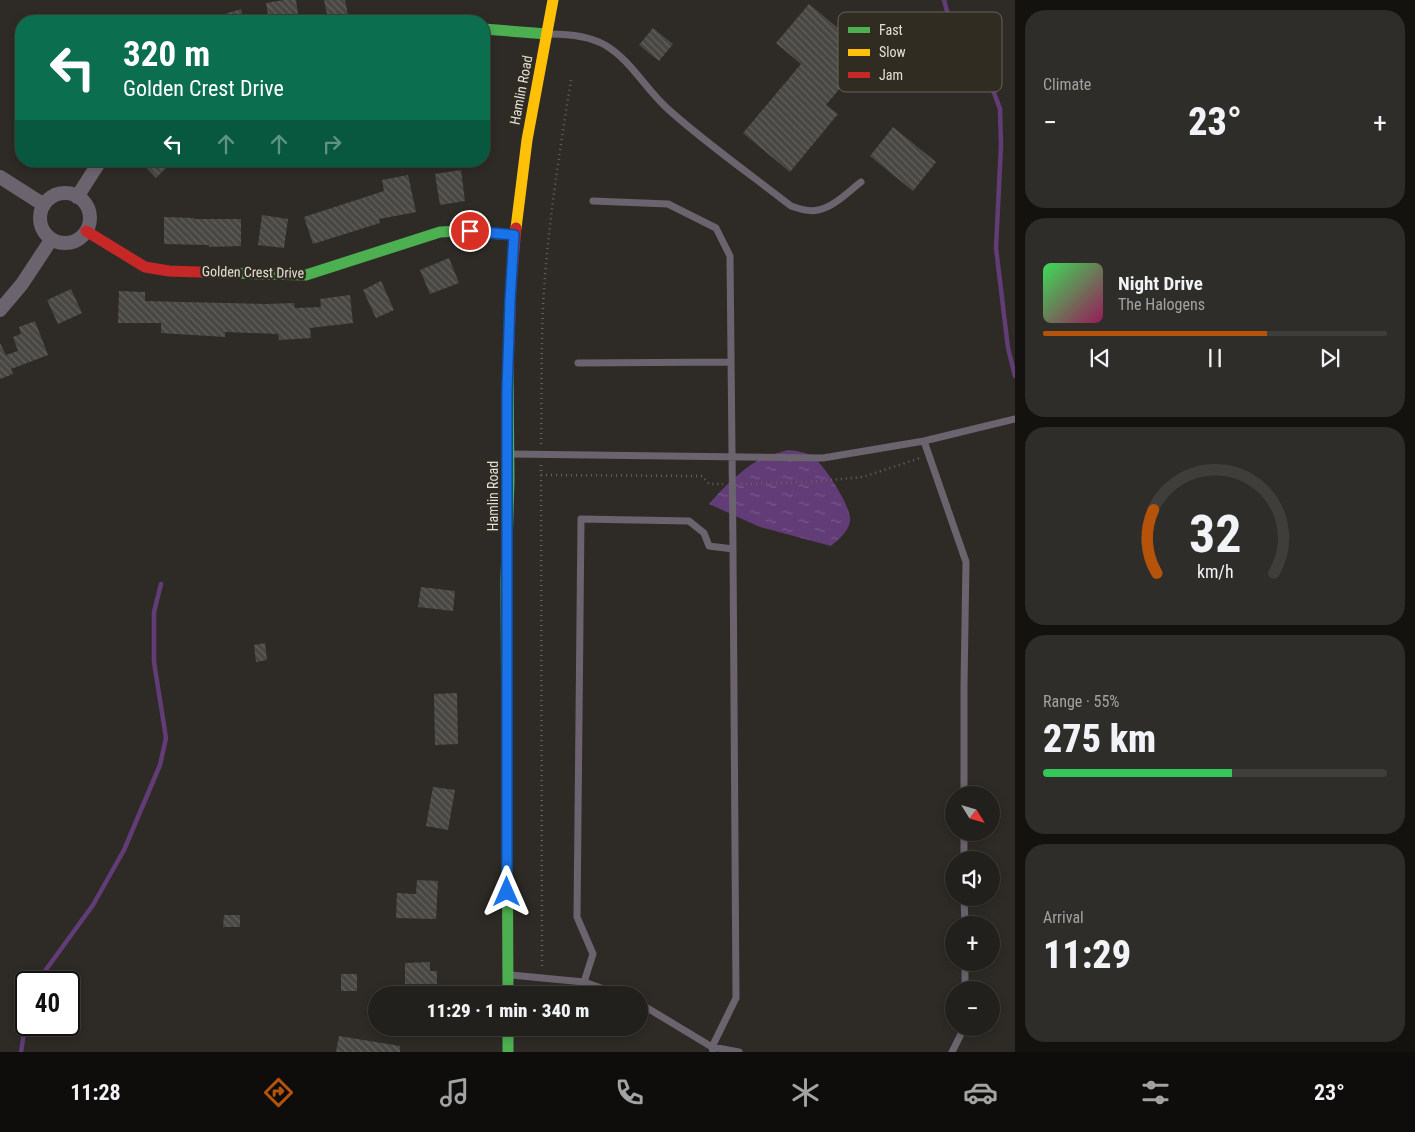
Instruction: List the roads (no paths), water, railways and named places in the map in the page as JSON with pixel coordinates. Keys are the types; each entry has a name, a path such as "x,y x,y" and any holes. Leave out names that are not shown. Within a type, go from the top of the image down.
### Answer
{"street":[{"name":"Hamlin Road","path":"508,986 506,676 509,333 514,235 527,140 554,0"},
{"path":"490,29 547,34"},
{"path":"76,197 96,167"},
{"path":"0,177 44,205"},
{"path":"58,194 76,197 82,201 90,218 86,231 70,243 52,240 46,236 40,224 44,205 58,194"},
{"name":"Golden Crest Drive","path":"86,231 145,267 169,271 306,275 440,232 460,231 514,235"},
{"path":"0,310 22,284 52,240"},
{"path":"508,1036 508,1052"}],"lane":[{"path":"547,34 583,37 603,44 618,54 634,69 650,91 668,110 791,206 804,210 819,210 830,205 861,182"},
{"path":"594,201 668,204 716,228 730,256 736,998 712,1050"},
{"path":"578,363 731,362"},
{"path":"508,454 823,458 924,441 1015,419"},
{"path":"924,441 966,562 964,786"},
{"path":"584,982 593,954 577,916 581,519 689,521 704,533 709,546 733,549"},
{"path":"508,974 584,982 595,986"},
{"path":"648,1010 712,1050 739,1052"},
{"path":"952,1052 960,1036"}],"water":[{"path":"788,450 808,454 814,458 831,478 843,498 850,516 849,526 831,546 760,527 709,504 732,480 753,464 766,457"}],"waterway":[{"path":"944,0 947,12"},
{"path":"994,92 1000,109 1001,145 996,248 1008,348 1015,376"},
{"path":"45,971 93,905 124,850 160,765 166,738 154,662 154,612 161,584"},
{"path":"21,1052 24,1036"}]}
